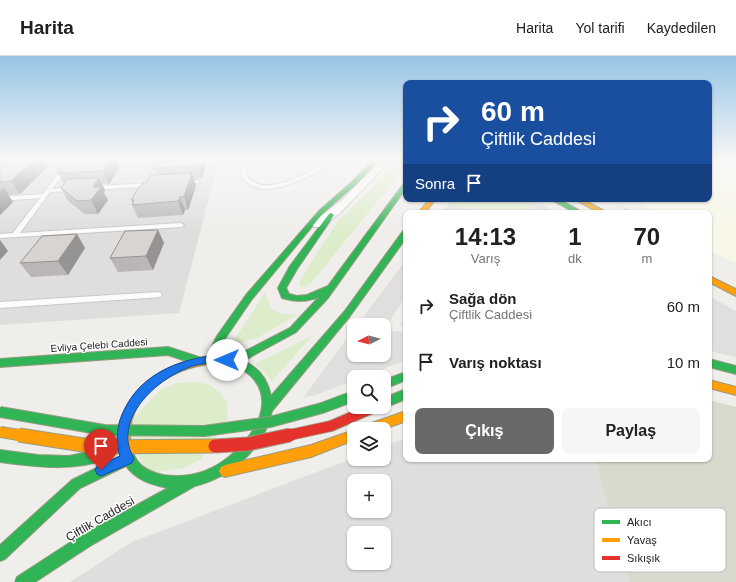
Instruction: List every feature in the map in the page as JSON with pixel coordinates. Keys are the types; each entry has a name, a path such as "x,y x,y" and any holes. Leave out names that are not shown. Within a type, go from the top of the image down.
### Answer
{"street":[{"path":"210,359 220,339 249,297 322,212 352,185"},
{"path":"303,233 331,215 364,185"},
{"path":"235,361 293,330 332,287 403,188"},
{"path":"423,210 430,202"},
{"path":"559,202 575,210"},
{"path":"583,202 599,210"},
{"path":"331,215 293,268 282,288 285,296 294,300 304,300 313,298 332,287"},
{"path":"268,408 347,314 403,237"},
{"path":"712,281 736,293"},
{"name":"Evliya Çelebi Caddesi","path":"0,363 168,351 198,361"},
{"path":"216,473 236,460 253,443 263,425 268,408 266,392 260,378 249,368 235,361 219,358 198,361 180,366 159,377 142,392 129,411 123,431 126,455 133,467 148,478 169,483 192,481 216,473 311,451 347,438"},
{"path":"712,363 736,370"},
{"path":"712,371 736,377"},
{"path":"391,381 403,377"},
{"path":"712,385 736,391"},
{"path":"391,401 403,395"},
{"path":"0,412 104,430 204,431 270,422 322,408 347,399"},
{"path":"0,432 96,447 207,447 248,444 330,426 359,414"},
{"path":"389,422 403,417"},
{"path":"0,456 38,462 69,462 126,455"},
{"path":"0,554 76,484 126,455"},
{"name":"Çiftlik Caddesi","path":"22,582 85,541 192,481"}],"lane":[{"path":"15,235 52,185"},
{"path":"87,188 148,185"},
{"path":"255,185 266,188 282,185"},
{"path":"0,199 79,189"},
{"path":"0,236 181,225"},
{"path":"0,305 158,294"}],"path":[{"path":"524,210 541,202"}],"shaded area":[{"path":"0,185 213,185 179,313 0,325"},
{"path":"712,185 736,185 736,263 712,252 712,210 651,210 634,202 712,202"},
{"path":"449,204 477,210 444,210"},
{"path":"541,204 552,210 526,210"},
{"path":"403,264 403,300 391,319 391,318 362,318"},
{"path":"712,298 736,311 736,357 712,352"},
{"path":"391,331 403,332 403,361 381,370 347,370 347,383 319,394 303,398 347,338 347,362 391,362"},
{"path":"712,401 736,407 736,582 629,582 626,572 726,572 726,508 609,508 596,462 712,462"},
{"path":"403,439 403,462 596,462 609,508 594,508 594,572 626,572 629,582 70,582 132,542 347,461 347,466 391,466 391,443"}],"green space":[{"path":"375,185 391,185 312,282 306,287 300,287 300,280 338,221"},
{"path":"450,202 536,203 523,210 476,210 449,204"},
{"path":"265,293 271,309 279,313 297,315 257,338 231,345"},
{"path":"313,335 272,381 255,364"},
{"path":"194,382 208,384 220,392 227,403 228,418 201,459 184,468 148,473 123,430 160,390 177,383"}],"building":[{"path":"64,185 95,185 93,187 101,187 91,200 77,201 61,188"},
{"path":"142,185 188,185 184,196 180,197 178,201 132,205 134,200 131,200"},
{"path":"158,230 146,256 110,258 125,231"},
{"path":"77,234 58,261 20,263 42,236"}],"traffic: fast":[{"path":"211,359 220,339 249,297 322,211 352,185"},
{"path":"235,361 293,330 325,296 403,188"},
{"path":"559,202 575,210"},
{"path":"327,289 312,297 297,299 285,296 282,288 293,268 331,215"},
{"path":"268,408 347,314 403,237"},
{"path":"0,363 168,351 198,361"},
{"path":"124,445 128,458 135,468 145,476 170,482 196,480 208,476 230,463 241,454 259,432 267,407 266,395 262,383 252,370 219,358"},
{"path":"712,364 736,370"},
{"path":"391,382 403,377"},
{"path":"391,400 403,395"},
{"path":"0,412 104,430 204,431 270,422 322,408 347,399"},
{"path":"0,456 38,461 69,462 106,454"},
{"path":"0,554 76,484 128,459"},
{"path":"22,582 85,541 190,483"}],"traffic: slow":[{"path":"424,210 430,202"},
{"path":"583,202 599,210"},
{"path":"712,281 736,293"},
{"path":"124,445 123,432 126,419 138,397 147,387 168,372 180,367 195,362 219,358"},
{"path":"712,385 736,391"},
{"path":"389,422 403,417"},
{"path":"0,432 96,447 215,446"},
{"path":"225,471 311,451 347,438"}],"traffic: jam":[{"path":"215,446 248,444 331,426 359,414"}],"route":[{"path":"101,470 128,459 124,452 123,431 129,411 142,392 159,377 180,366 198,361 219,358 227,360"}]}
